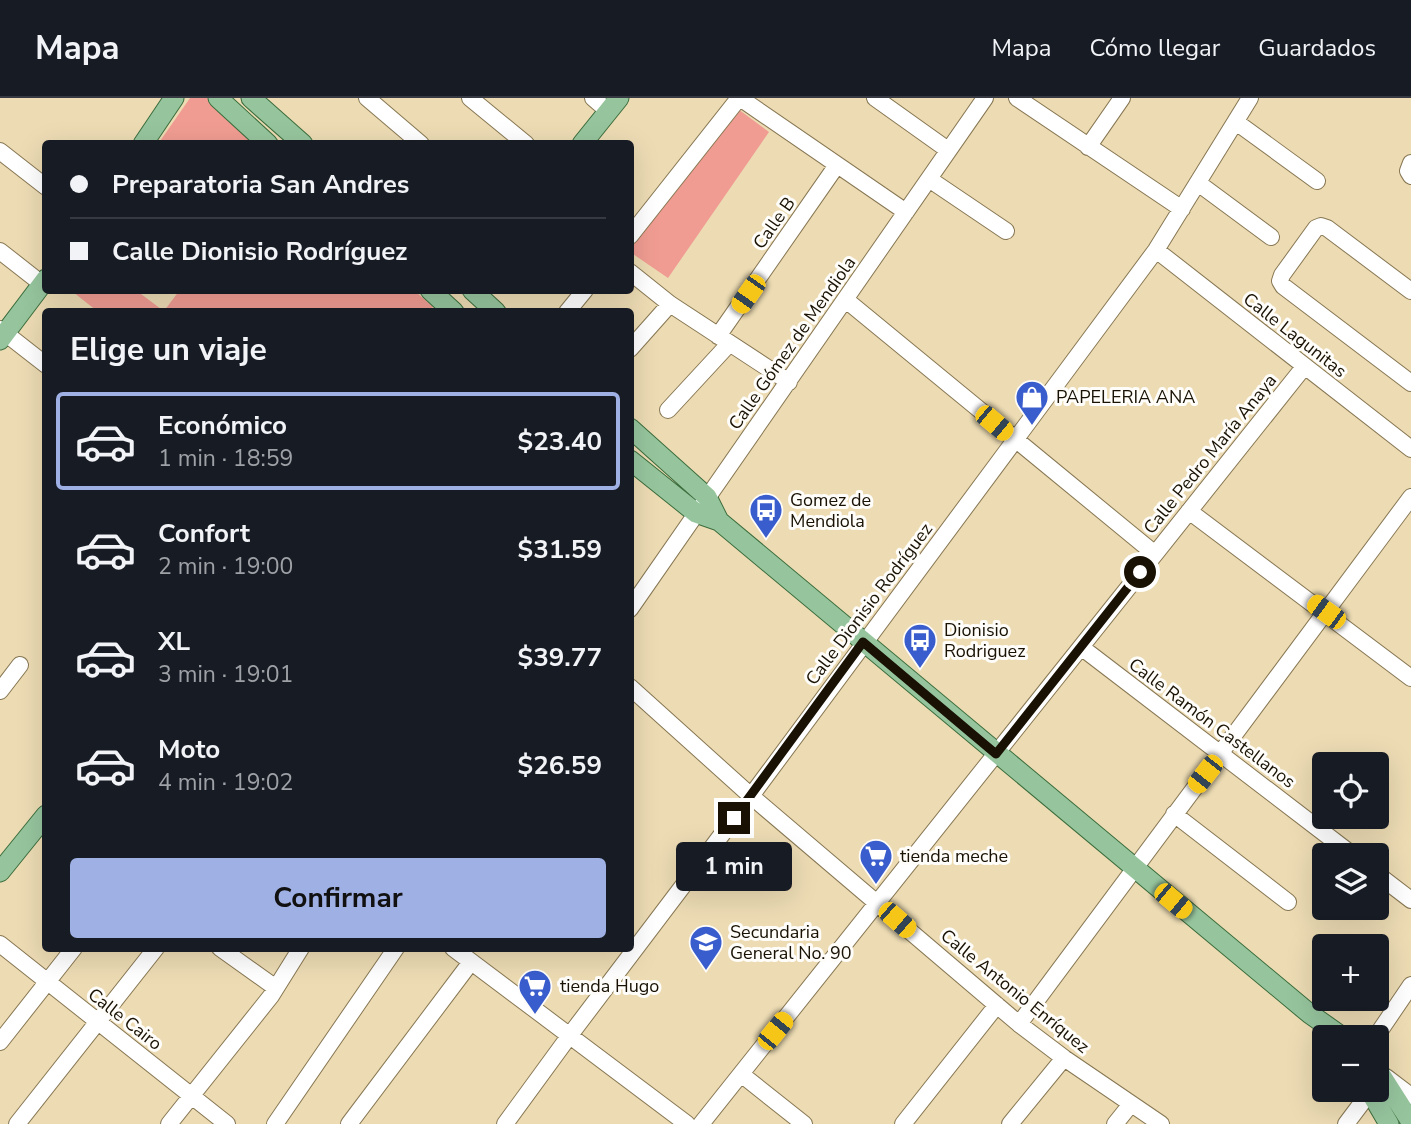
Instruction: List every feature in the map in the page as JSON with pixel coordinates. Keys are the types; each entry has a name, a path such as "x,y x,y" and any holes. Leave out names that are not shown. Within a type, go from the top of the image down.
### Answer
{"main road":[{"path":"146,140 174,98"},
{"path":"218,98 264,140"},
{"path":"251,98 298,140"},
{"path":"584,140 607,102"},
{"path":"2,334 42,284"},
{"path":"434,294 449,308"},
{"path":"476,294 492,308"},
{"path":"634,432 719,521 1134,869 1326,1025"},
{"path":"634,463 701,505"},
{"path":"0,872 42,820"},
{"path":"1310,1014 1318,1025"},
{"path":"1389,1087 1411,1122"},
{"path":"1376,1102 1389,1124"}],"street":[{"path":"367,98 416,140"},
{"path":"470,98 521,140"},
{"path":"634,231 740,98 906,212"},
{"path":"876,98 948,150"},
{"name":"Calle Gómez de Mendiola","path":"634,603 985,98"},
{"path":"1017,98 1182,209"},
{"path":"1088,146 1122,98"},
{"name":"Calle Dionisio Rodríguez","path":"634,950 1156,250 1250,98"},
{"path":"1236,122 1317,181"},
{"path":"0,151 42,184"},
{"path":"1411,163 1408,170 1411,176"},
{"name":"Calle B","path":"668,410 724,340 837,166"},
{"path":"929,179 1006,231"},
{"path":"1198,183 1271,237"},
{"path":"1411,291 1321,226 1316,228 1280,281 1283,286 1411,383"},
{"name":"Calle Lagunitas","path":"1156,250 1411,449"},
{"path":"0,251 42,280"},
{"path":"634,275 670,304 789,382"},
{"path":"570,308 582,294"},
{"path":"846,300 1155,554"},
{"path":"634,344 670,304"},
{"path":"2,334 42,362"},
{"name":"Calle Pedro María Anaya","path":"701,1124 1304,367"},
{"path":"1019,1024 1411,497"},
{"path":"1189,511 1411,678"},
{"name":"Calle Ramón Castellanos","path":"1081,647 1336,843"},
{"path":"0,691 20,665"},
{"name":"Calle Antonio Enríquez","path":"634,691 751,796 1019,1024 1161,1124"},
{"path":"1174,814 1288,902"},
{"path":"1389,883 1411,900"},
{"name":"Calle Cairo","path":"0,944 227,1124"},
{"path":"0,1042 71,952"},
{"path":"17,1124 153,952"},
{"path":"226,952 276,988"},
{"path":"169,1124 276,988 298,952"},
{"path":"275,1124 393,952"},
{"path":"458,952 687,1124"},
{"name":"Calle Dionisio Rodríguez","path":"505,1124 633,952"},
{"path":"349,1124 471,962"},
{"path":"1384,1025 1411,985"},
{"path":"903,1124 997,1005"},
{"path":"1010,1124 1064,1058"},
{"path":"741,1074 804,1124"},
{"path":"1389,1079 1411,1096"},
{"path":"1346,1124 1361,1102"},
{"path":"1115,1124 1131,1104"}],"shaded area":[{"path":"190,98 207,98 253,140 161,140"},
{"path":"738,109 769,132 668,278 634,255 634,241"},
{"path":"76,294 141,294 160,308 93,308"},
{"path":"177,294 418,294 433,307 432,308 166,308"}],"place":[{"name":"PAPELERIA ANA","path":"1032,427"},
{"name":"Gomez de Mendiola","path":"766,540"},
{"name":"Dionisio Rodriguez","path":"920,670"},
{"name":"tienda meche","path":"876,886"},
{"name":"Secundaria General No. 90","path":"706,972"},
{"name":"tienda Hugo","path":"535,1016"}],"route":[{"path":"734,818 863,642 996,754 1140,572"}]}
